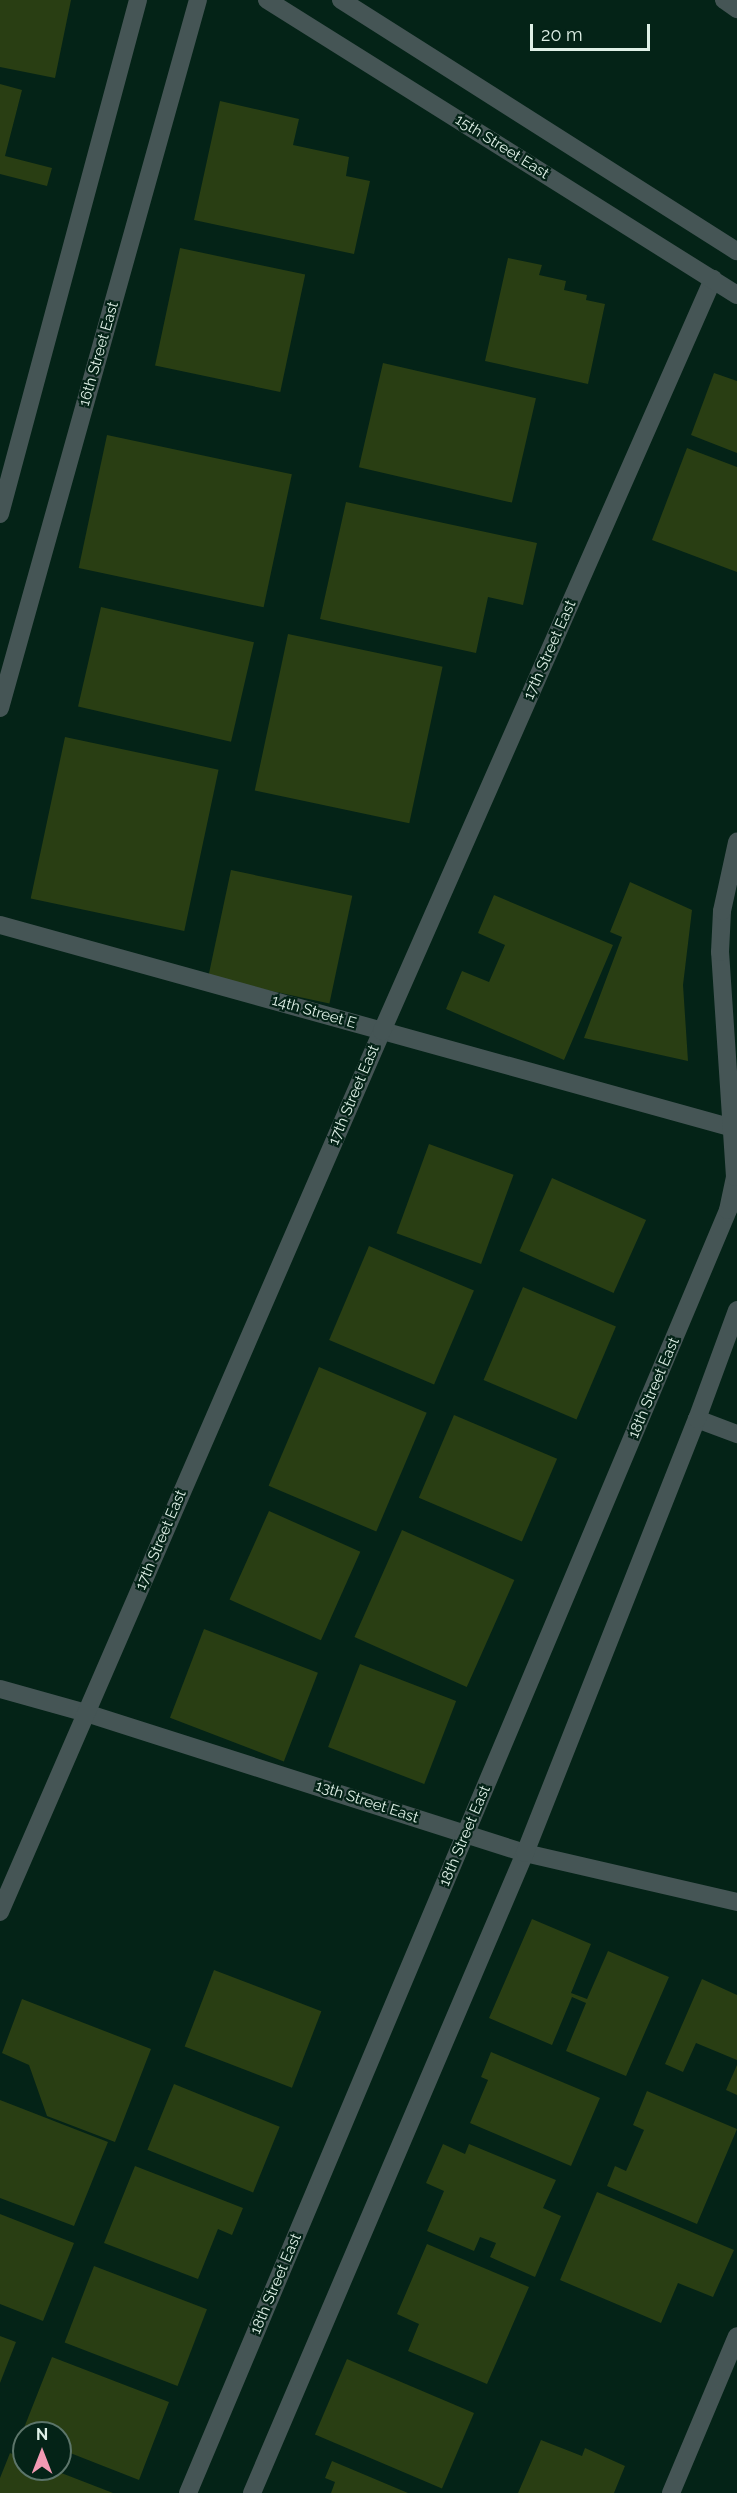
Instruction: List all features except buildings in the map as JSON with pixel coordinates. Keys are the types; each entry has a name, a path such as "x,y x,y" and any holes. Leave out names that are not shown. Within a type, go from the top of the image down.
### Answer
{"street":[{"path":"0,514 138,0"},
{"name":"16th Street East","path":"0,708 198,0"},
{"name":"15th Street East","path":"267,0 737,295"},
{"path":"341,0 737,251"},
{"path":"724,0 737,9"},
{"name":"17th Street East","path":"0,1912 382,1031 713,279"},
{"path":"733,1128 720,952 722,911 737,842"},
{"name":"14th Street E","path":"0,925 733,1128"},
{"name":"18th Street East","path":"188,2493 728,1210 735,1177 733,1128"},
{"path":"252,2493 525,1853 697,1419 737,1310"},
{"path":"697,1419 737,1434"},
{"name":"13th Street East","path":"0,1689 86,1713 525,1853 737,1902"},
{"path":"671,2493 737,2336"}]}
